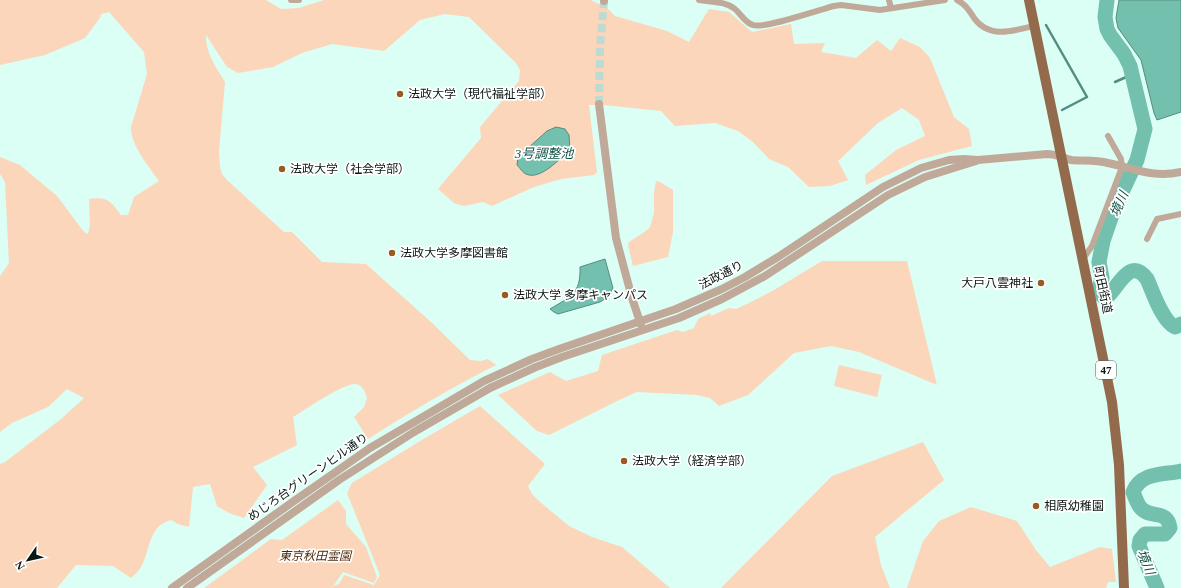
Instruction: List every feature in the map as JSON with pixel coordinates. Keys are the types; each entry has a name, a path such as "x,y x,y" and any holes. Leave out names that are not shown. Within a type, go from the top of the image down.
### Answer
{"main road":[{"name":"町田街道","path":"1029,0 1060,156 1106,369 1115,421 1119,464 1124,588"}],"street":[{"path":"291,0 299,0"},
{"path":"699,0 729,5 750,25 756,26 772,24 841,5 880,10 945,0"},
{"path":"889,0 891,8"},
{"path":"956,0 966,6 978,24 990,31 1001,32 1034,26"},
{"path":"600,104 616,238 643,330"},
{"path":"1083,259 1092,246 1123,167 1121,159 1108,136"},
{"name":"法政通り","path":"462,393 532,359 692,302 739,280 778,257 883,187 921,168 949,160 978,160 1047,154 1060,156 1071,160 1094,160 1139,172 1159,175 1181,172"},
{"name":"法政通り","path":"468,400 502,382 536,367 695,311 749,286 888,195 909,184 937,173 978,160"},
{"path":"1147,239 1157,219 1181,214"},
{"name":"めじろ台グリーンヒル通り","path":"172,588 339,469 462,393"},
{"name":"めじろ台グリーンヒル通り","path":"187,588 338,480 468,400"}],"green space":[{"path":"0,0 266,0 281,9 299,8 324,0 591,0 607,8 615,16 667,31 689,42 709,9 729,12 752,32 791,24 794,44 825,43 821,52 856,58 877,40 891,51 900,38 920,47 930,58 954,117 969,129 972,146 919,160 866,185 865,175 896,150 925,136 919,120 902,108 878,123 838,161 848,180 830,186 809,187 788,167 769,159 753,142 738,131 715,123 675,126 661,111 604,105 589,105 597,172 594,175 561,179 534,187 492,206 483,202 464,206 454,203 438,189 481,138 480,127 519,81 520,70 516,63 469,17 445,14 420,20 384,51 332,44 302,53 273,67 238,73 227,67 206,35 209,53 225,82 219,151 220,167 222,174 227,180 284,232 292,232 322,262 366,264 431,322 470,360 481,361 488,359 496,365 431,400 368,439 354,417 364,407 367,398 362,387 356,384 350,385 324,398 293,417 297,445 253,467 267,485 244,518 229,513 217,506 210,484 193,487 189,527 171,520 158,527 151,539 141,567 131,578 113,566 76,565 57,588 0,588 0,464 5,462 61,419 84,398 67,389 48,407 12,423 0,432 0,276 9,263 5,182 0,174 0,157 20,165 57,196 84,232 88,234 90,224 89,199 104,199 111,203 121,215 128,215 134,197 159,181 137,148 131,127 147,74 144,52 109,12 101,14 100,18 85,38 45,55 0,65"},
{"path":"656,181 673,190 673,232 668,257 633,266 628,245 629,242 650,227 654,213 654,192"},
{"path":"822,261 907,261 937,385 859,352 831,346 794,353 748,395 719,406 710,398 697,395 637,392 549,435 537,431 498,395 550,372 566,381 598,371 602,355 677,330 683,332 694,328 698,319 710,313 711,316 729,308 736,309 749,303"},
{"path":"839,365 882,375 877,397 834,386"},
{"name":"東京秋田霊園","path":"480,406 545,464 528,486 532,494 540,502 569,526 592,537 622,547 670,588 204,588 271,539 282,540 338,500 346,511 346,524 366,547 377,577 374,583 343,572 334,585 330,587 339,584 344,575 374,585 380,575 347,493 352,483"},
{"path":"923,442 944,480 875,537 881,565 890,588 721,588 832,476"},
{"path":"971,507 1017,521 1036,550 1050,567 1100,547 1112,549 1116,582 1108,582 1106,588 907,588 923,541 939,521"}],"water":[{"path":"1119,0 1181,0 1181,112 1157,120 1141,60 1118,28 1116,18"},
{"name":"3号調整池","path":"556,127 565,129 569,135 570,149 556,163 544,172 532,175 523,172 517,165 518,157 547,131"},
{"path":"605,259 613,288 608,297 600,302 558,314 550,309 573,294 579,283 580,267"}],"waterway":[{"name":"境川","path":"1107,0 1105,17 1107,29 1124,54 1130,66 1145,129 1137,160 1114,209 1103,241 1099,262 1102,278 1099,289 1100,294 1104,297 1108,296 1125,275 1130,272 1135,271 1141,273 1147,279 1158,306 1166,319 1175,327 1181,324"},
{"path":"1046,25 1087,97 1062,110"},
{"path":"1115,82 1133,74"},
{"name":"境川","path":"1157,588 1139,546 1140,540 1145,534 1165,534 1170,528 1168,522 1162,516 1144,511 1137,502 1133,492 1141,481 1147,478 1160,474 1181,471"}],"tunnel":[{"path":"599,104 600,47 604,1"}],"place":[{"name":"法政大学（現代福祉学部）","path":"400,94"},
{"name":"法政大学（社会学部）","path":"282,169"},
{"name":"法政大学多摩図書館","path":"392,253"},
{"name":"大戸八雲神社","path":"1041,283"},
{"name":"法政大学 多摩キャンパス","path":"505,295"},
{"name":"法政大学（経済学部）","path":"624,461"},
{"name":"相原幼稚園","path":"1036,506"}]}
